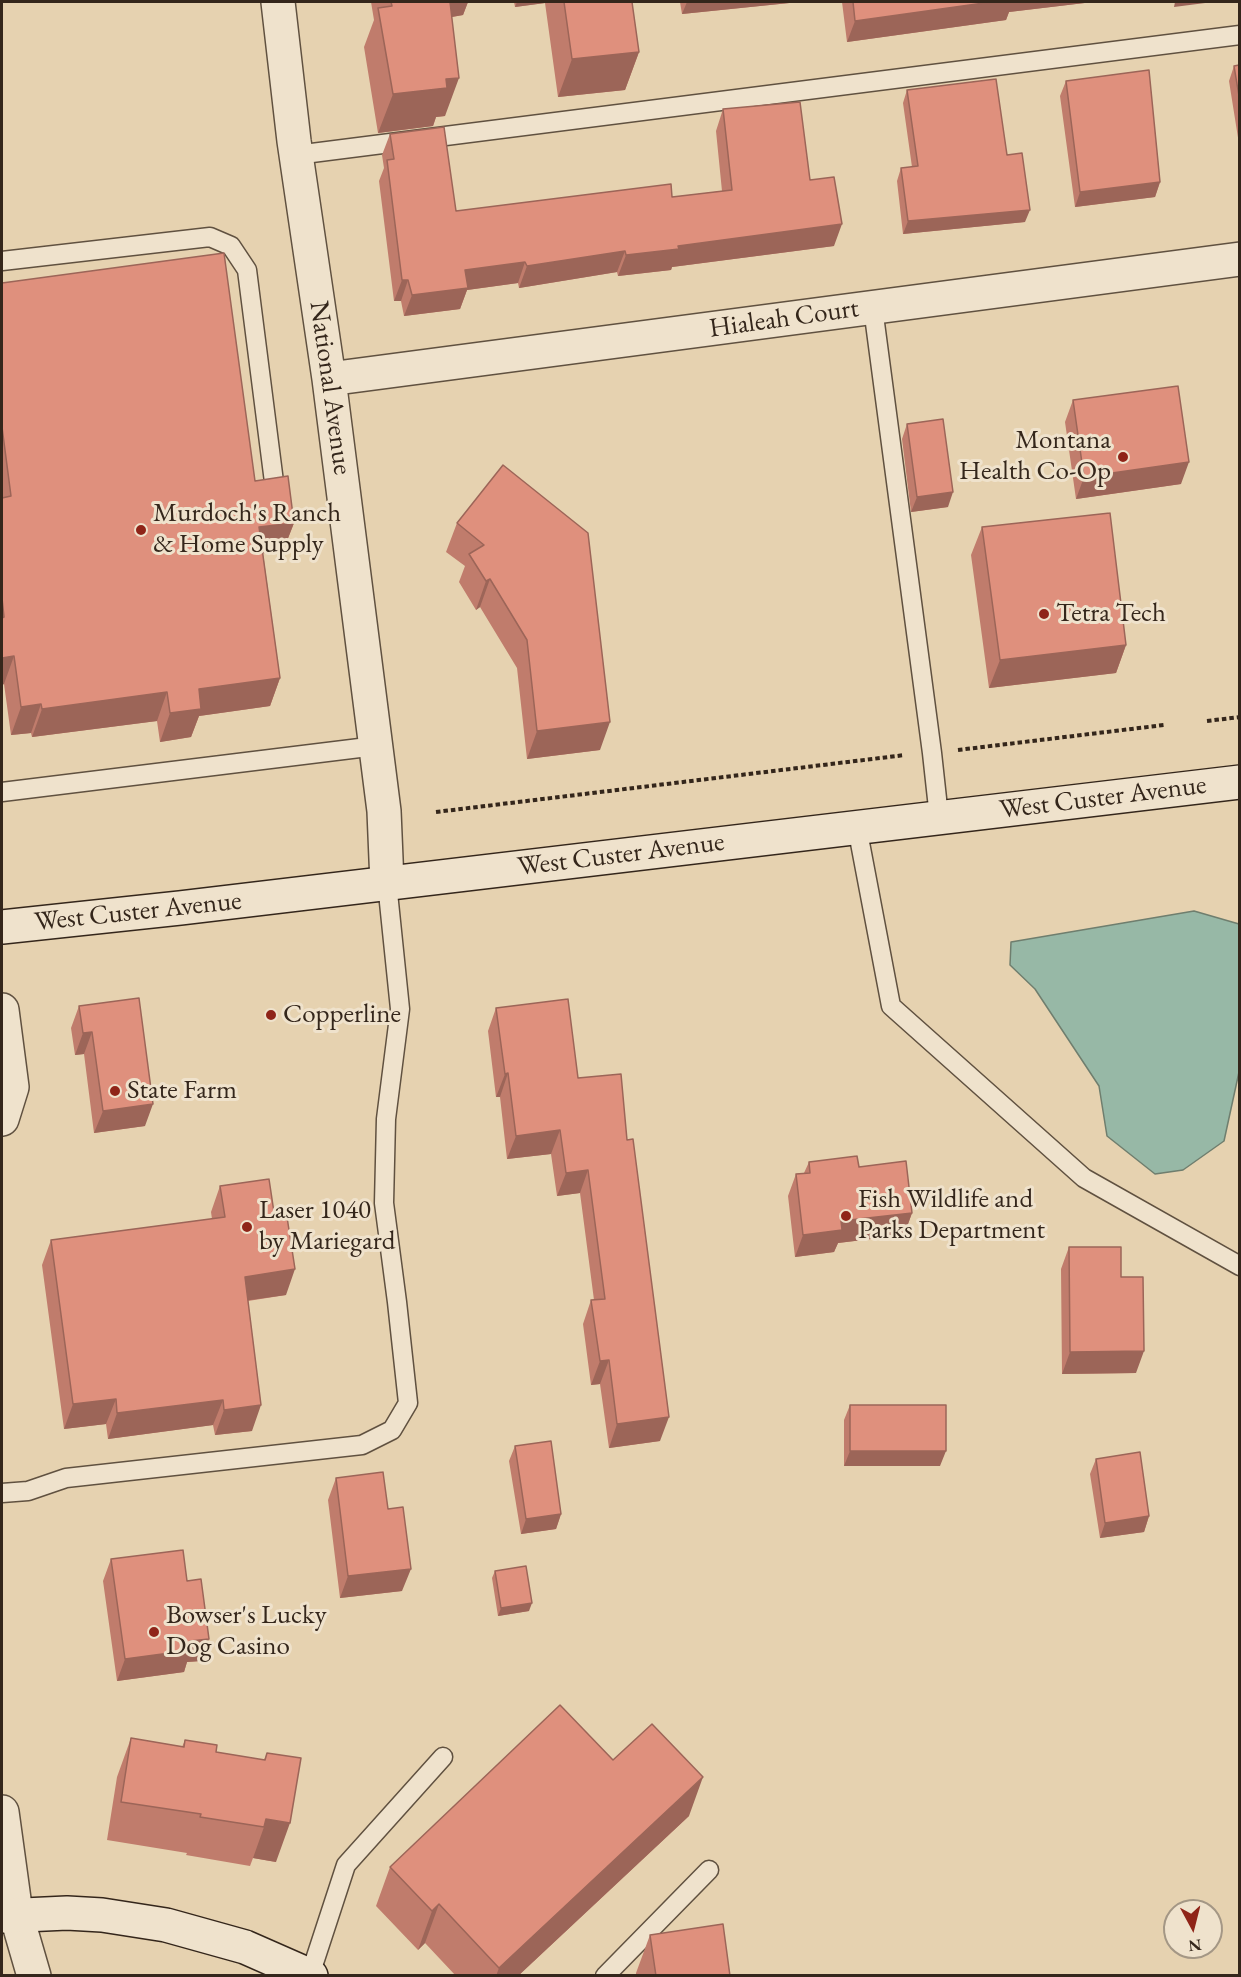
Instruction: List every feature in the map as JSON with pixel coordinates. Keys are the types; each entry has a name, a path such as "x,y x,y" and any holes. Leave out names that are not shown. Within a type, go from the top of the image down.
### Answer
{"street":[{"name":"National Avenue","path":"278,2 296,155 329,379 376,746 384,811 387,883"},
{"name":"Hialeah Court","path":"329,379 1239,259"},
{"name":"West Custer Avenue","path":"2,927 1239,782"},
{"path":"2,1010 12,1086 2,1119"},
{"path":"2,1812 9,1915 2,1947"},
{"path":"9,1915 67,1913 102,1915 166,1925 245,1947 311,1975"},
{"path":"9,1915 34,1976"}],"lane":[{"path":"296,155 1239,35"},
{"path":"2,261 210,237 231,246 247,270 274,482"},
{"path":"873,308 939,818"},
{"path":"2,792 376,746"},
{"path":"857,827 891,1006 1084,1178 1239,1266"},
{"path":"2,1493 28,1491 66,1478 362,1445 392,1430 408,1403 384,1203 386,1119 400,1009 387,883"},
{"path":"311,1975 346,1865 443,1757"},
{"path":"605,1976 709,1870"}],"path":[{"path":"1207,721 1239,717"},
{"path":"957,750 1164,725"},
{"path":"436,812 905,755"}],"shaded area":[{"path":"1194,911 1239,924 1239,1072 1224,1141 1183,1170 1155,1174 1107,1136 1099,1086 1035,989 1010,965 1011,942"}],"building":[{"path":"391,2 450,2 459,78 446,79 447,88 393,94 378,8 392,6"},
{"path":"564,2 632,2 639,52 572,59"},
{"path":"853,2 991,2 855,21"},
{"path":"1239,65 1239,96 1234,66"},
{"path":"1149,70 1160,182 1080,192 1066,81"},
{"path":"996,79 1007,155 1022,153 1030,210 908,221 901,168 918,166 907,90"},
{"path":"800,102 810,180 834,177 842,224 678,246 679,249 626,255 625,251 527,266 525,262 465,270 468,288 412,295 408,280 402,280 387,160 394,159 390,134 444,127 456,211 671,184 672,197 732,190 723,109"},
{"name":"Murdoch's Ranch & Home Supply","path":"224,253 255,481 288,476 294,523 259,527 280,678 199,689 201,709 170,713 167,692 42,709 41,704 21,707 14,656 2,658 2,618 4,617 2,498 11,496 2,427 2,283"},
{"name":"Montana Health Co-Op","path":"1178,386 1189,462 1084,477 1073,400"},
{"path":"943,419 953,492 917,497 907,424"},
{"path":"503,465 588,533 610,722 537,731 527,640 490,579 486,581 469,554 484,545 457,523"},
{"name":"Tetra Tech","path":"1110,513 1126,645 1000,660 982,527"},
{"name":"State Farm","path":"139,998 153,1104 103,1111 92,1032 83,1033 79,1006"},
{"path":"568,999 578,1078 621,1074 627,1140 633,1139 669,1417 617,1424 609,1360 600,1361 591,1300 605,1299 588,1170 566,1173 560,1130 516,1136 508,1073 505,1074 496,1008"},
{"name":"Fish Wildlife and Parks Department","path":"857,1156 859,1167 906,1161 912,1213 841,1221 842,1230 803,1235 796,1174 810,1173 809,1162"},
{"path":"269,1179 275,1219 287,1217 295,1269 245,1277 261,1405 224,1410 223,1400 117,1413 116,1399 73,1404 51,1240 225,1217 220,1186"},
{"path":"1069,1247 1121,1247 1121,1277 1143,1277 1144,1351 1070,1352"},
{"path":"850,1405 946,1405 946,1451 850,1451"},
{"path":"551,1441 561,1514 526,1519 515,1446"},
{"path":"1140,1452 1149,1516 1105,1523 1096,1459"},
{"path":"383,1472 388,1509 403,1507 411,1569 348,1576 336,1478"},
{"name":"Bowser's Lucky Dog Casino","path":"183,1550 187,1581 201,1579 209,1639 190,1641 192,1650 125,1659 111,1559"},
{"path":"526,1566 532,1603 501,1608 495,1571"},
{"path":"560,1705 613,1760 652,1724 703,1777 499,1968 439,1904 432,1911 390,1867"},
{"path":"131,1738 184,1747 185,1740 217,1745 216,1752 265,1760 267,1753 301,1758 290,1823 266,1819 264,1827 200,1817 201,1814 121,1802"},
{"path":"723,1924 730,1976 656,1976 650,1935"}],"place":[{"name":"Montana Health Co-Op","path":"1123,457"},
{"name":"Murdoch's Ranch & Home Supply","path":"141,530"},
{"name":"Tetra Tech","path":"1044,614"},
{"name":"Copperline","path":"271,1015"},
{"name":"State Farm","path":"115,1091"},
{"name":"Fish Wildlife and Parks Department","path":"846,1216"},
{"name":"Laser 1040 by Mariegard","path":"247,1227"},
{"name":"Bowser's Lucky Dog Casino","path":"154,1632"}]}
